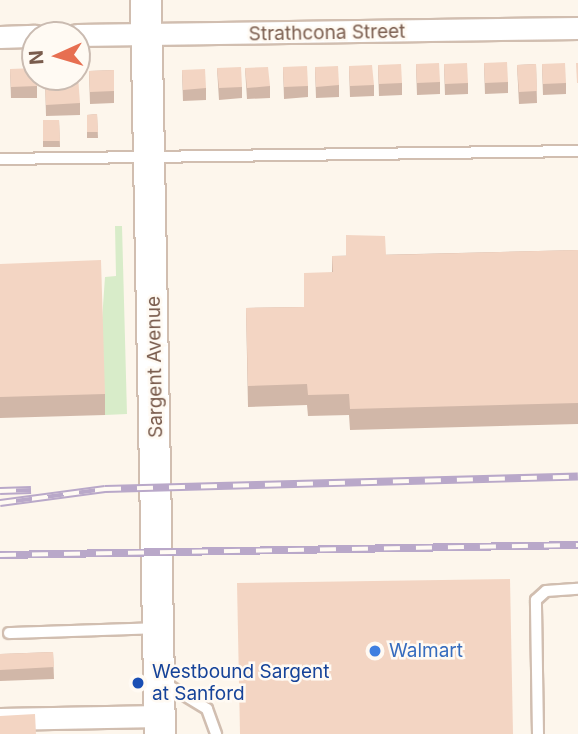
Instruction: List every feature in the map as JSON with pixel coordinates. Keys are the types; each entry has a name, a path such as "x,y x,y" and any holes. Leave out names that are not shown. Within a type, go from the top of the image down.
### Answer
{"main road":[{"name":"Sargent Avenue","path":"146,0 160,725"}],"street":[{"name":"Strathcona Street","path":"91,35 578,28"},
{"path":"0,37 21,36"},
{"path":"0,719 160,725"}],"lane":[{"path":"0,159 151,159 578,150"},
{"path":"538,734 537,600 546,591 578,589"},
{"path":"9,633 158,628"},
{"path":"159,680 207,709 216,734"}],"green space":[{"path":"115,226 122,226 127,414 105,415 102,320 105,277 116,276"}],"building":[{"path":"507,62 508,82 485,83 484,63"},
{"path":"439,63 440,82 417,83 416,64"},
{"path":"467,63 468,83 445,84 444,64"},
{"path":"565,63 566,83 543,84 542,64"},
{"path":"401,64 402,83 379,84 378,65"},
{"path":"536,64 537,91 519,92 517,65"},
{"path":"372,65 374,85 350,86 349,66"},
{"path":"307,66 308,86 284,87 283,67"},
{"path":"338,66 339,85 316,87 315,67"},
{"path":"241,67 242,87 219,88 217,68"},
{"path":"268,67 270,86 247,88 245,68"},
{"path":"10,69 21,69 21,87 11,87"},
{"path":"205,69 206,88 183,90 182,70"},
{"path":"114,70 114,91 90,92 91,71"},
{"path":"46,91 79,91 80,103 46,105"},
{"path":"97,114 98,132 87,132 87,115"},
{"path":"43,120 59,120 60,141 43,141"},
{"path":"346,235 385,236 386,255 578,250 578,403 350,409 349,394 308,395 307,384 248,386 246,308 304,307 304,273 333,272 332,256 346,256"},
{"path":"101,260 105,394 0,397 0,264"},
{"name":"Walmart","path":"510,579 513,734 240,734 237,583"},
{"path":"53,652 54,667 0,670 0,654"},
{"path":"35,714 36,734 0,734 0,716"}],"railway":[{"path":"0,503 105,489 578,477"},
{"path":"0,491 31,490"},
{"path":"0,555 578,545"}],"place":[{"name":"Walmart","path":"375,651"},
{"name":"Westbound Sargent at Sanford","path":"138,683"}]}
